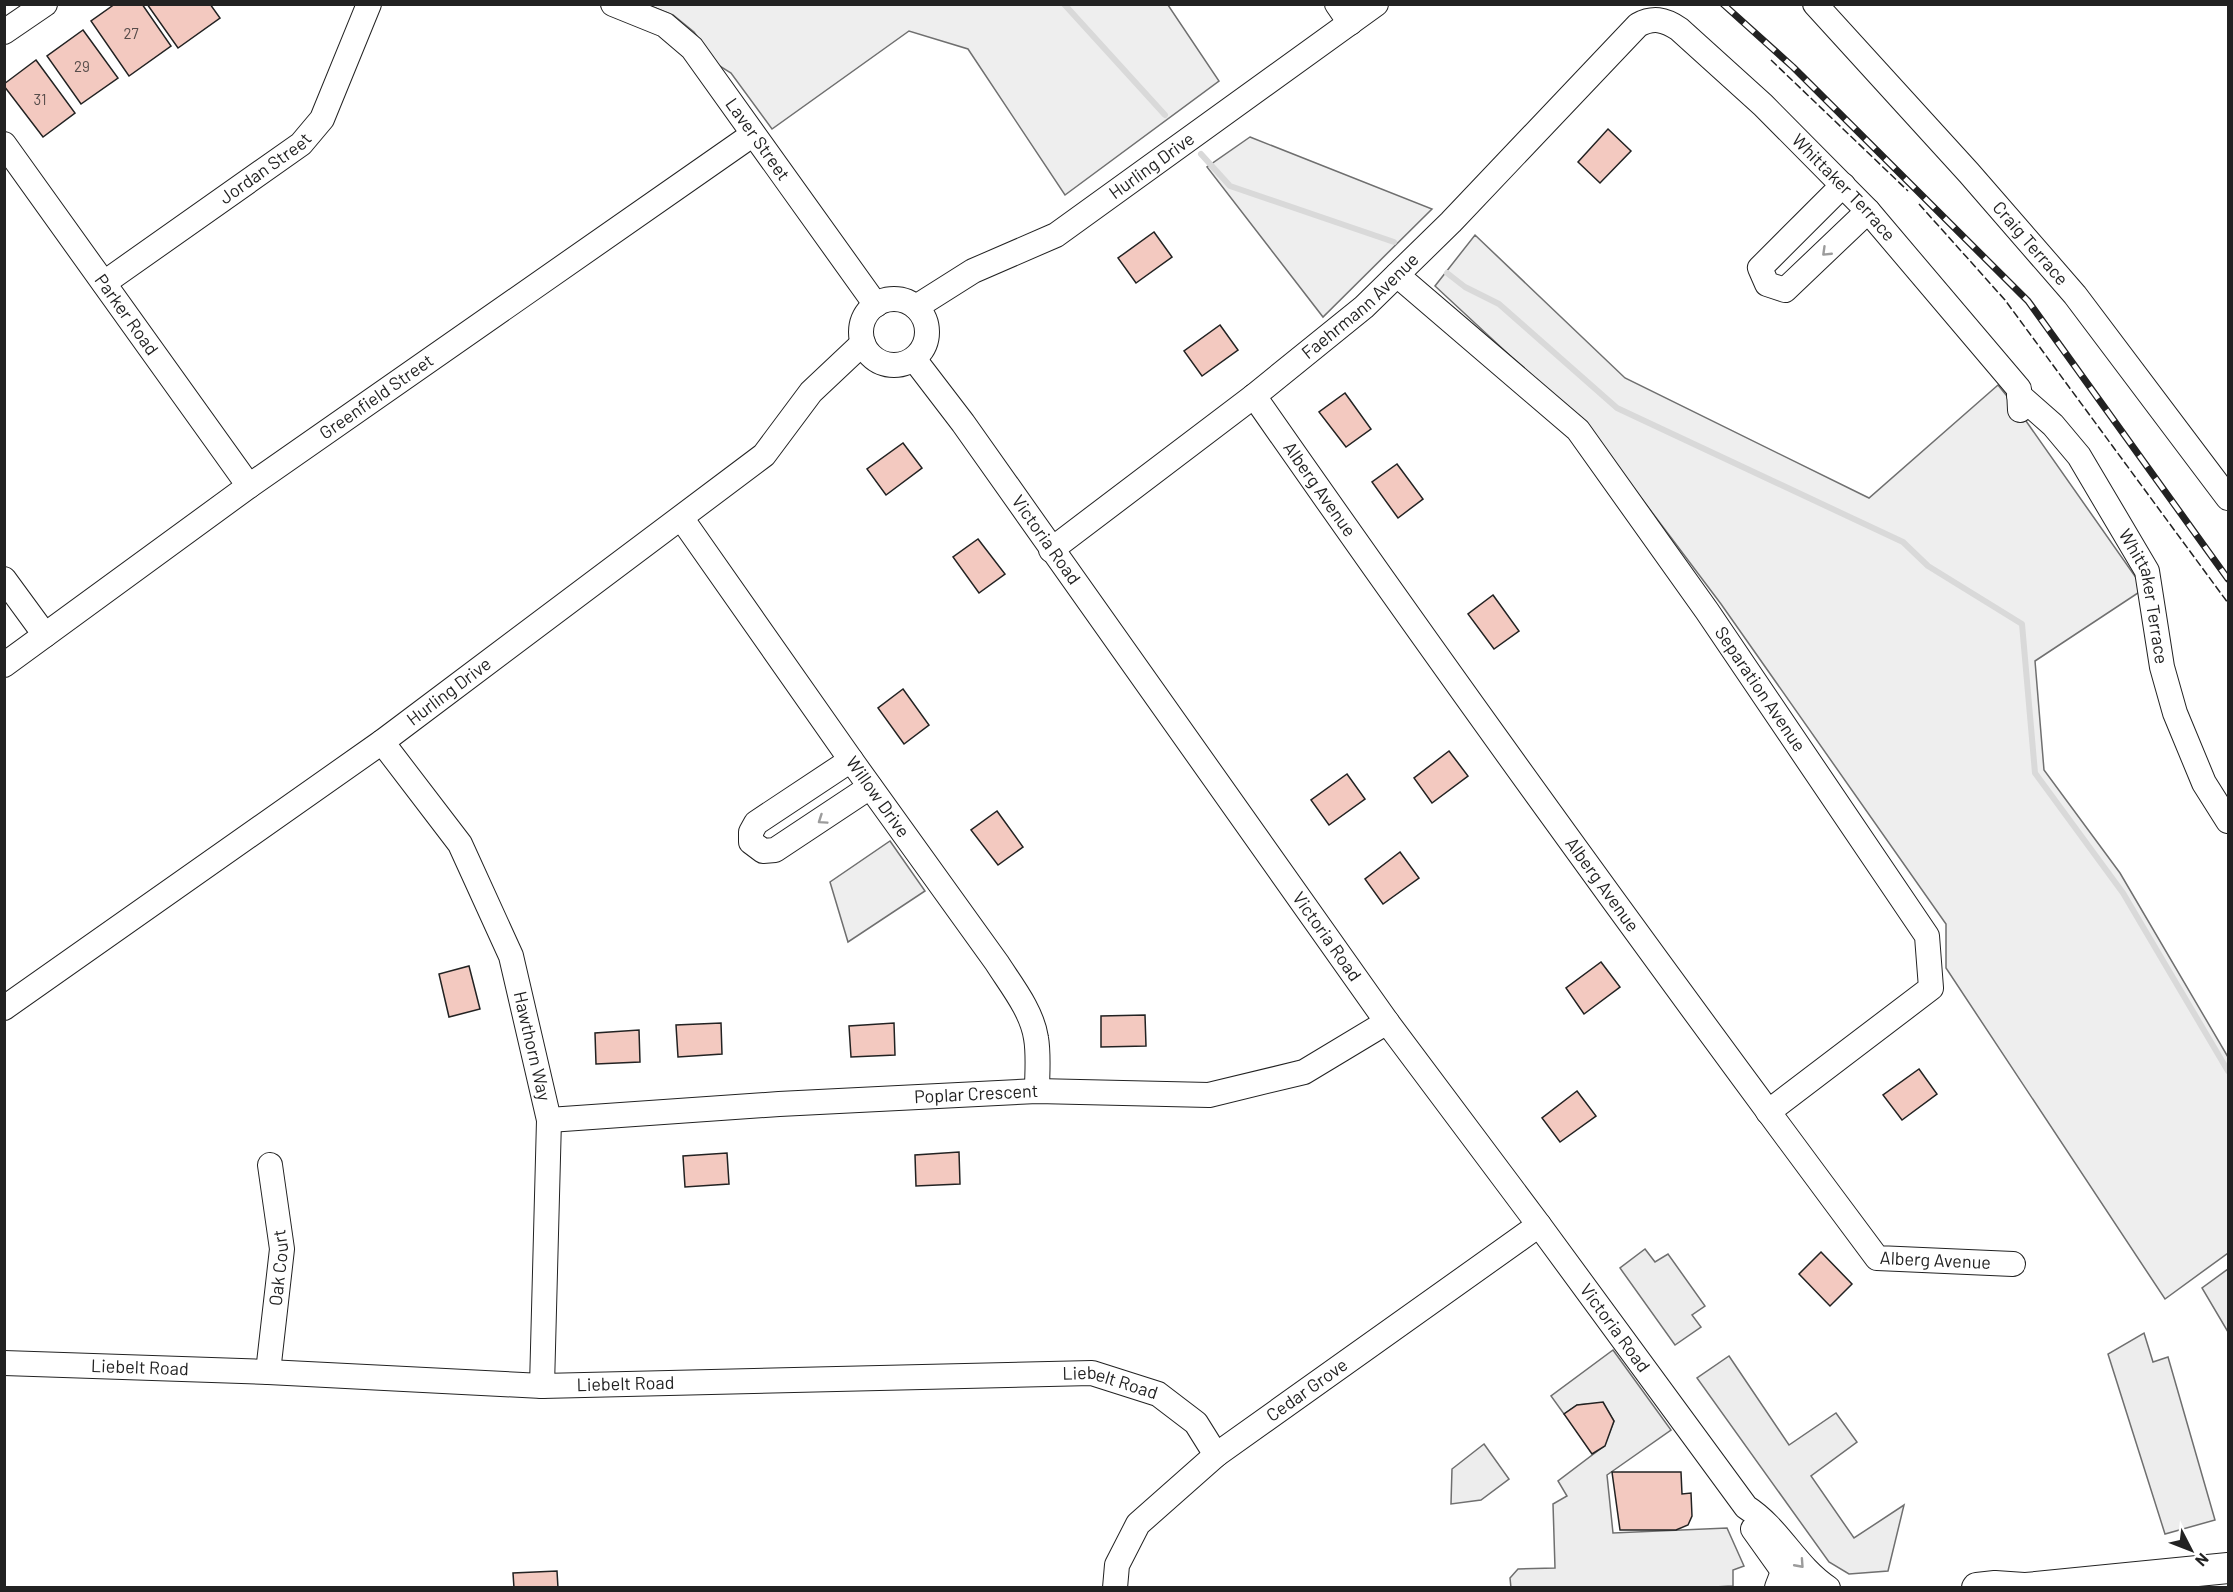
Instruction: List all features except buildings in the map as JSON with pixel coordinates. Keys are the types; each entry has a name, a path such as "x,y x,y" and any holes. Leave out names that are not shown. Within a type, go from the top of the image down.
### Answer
{"main road":[{"path":"1977,1587 2025,1587 2229,1568"}],"street":[{"path":"4,32 45,4"},
{"name":"Jordan Street","path":"104,283 301,144 322,119 369,4"},
{"name":"Laver Street","path":"614,4 665,25 692,48 752,135 876,305"},
{"name":"Hurling Drive","path":"916,307 973,271 1056,235 1343,14 1376,4"},
{"name":"Craig Terrace","path":"1815,4 1970,173 2075,295 2229,498"},
{"name":"Whittaker Terrace","path":"1638,25 1657,19 1669,22 1763,105 1868,211 2019,389 2020,402 2053,425 2079,456 2147,571 2162,667 2175,713 2204,783 2229,821"},
{"name":"Faehrmann Avenue","path":"1052,550 1335,332 1451,222 1638,25"},
{"name":"Greenfield Street","path":"4,664 249,486 752,135"},
{"name":"Parker Road","path":"4,144 249,486"},
{"path":"1843,185 1760,268 1767,284 1785,290 1868,211"},
{"name":"Separation Avenue","path":"1397,275 1578,430 1707,611 1927,936 1931,988 1768,1112"},
{"path":"898,299 916,307 923,316 927,327 927,339 923,349 914,359 904,364 892,365 881,363 872,356 863,343 861,332 863,320 869,310 876,305 886,300 898,299"},
{"name":"Hurling Drive","path":"4,1008 382,742 682,519 764,455 811,392 863,343"},
{"name":"Victoria Road","path":"914,359 963,423 1387,1022 1746,1507 1760,1516 1803,1568 1828,1587"},
{"name":"Alberg Avenue","path":"1254,396 1387,587 1768,1112 1877,1258 2013,1264"},
{"name":"Willow Drive","path":"682,519 870,788 997,963 1029,1016 1036,1038 1037,1091"},
{"path":"4,579 45,635"},
{"name":"Hawthorn Way","path":"382,742 460,844 511,956 549,1120 542,1310 542,1386"},
{"path":"851,760 756,823 751,832 751,842 763,851 775,850 870,788"},
{"name":"Poplar Crescent","path":"549,1120 779,1104 1037,1091 1209,1095 1304,1071 1387,1022"},
{"name":"Oak Court","path":"268,1372 282,1249 270,1164"},
{"name":"Cedar Grove","path":"1115,1587 1117,1565 1138,1524 1216,1455 1539,1225"},
{"name":"Liebelt Road","path":"4,1363 268,1372 542,1386 1092,1373 1158,1394 1196,1423 1216,1455"},
{"name":"Victoria Road","path":"1746,1507 1750,1524 1787,1583"}],"shaded area":[{"path":"648,5 1168,5 1219,81 1065,195 968,49 909,31 772,129 731,73 718,65 694,32 673,15"},
{"path":"1250,137 1432,209 1323,317 1207,167"},
{"path":"1475,235 1625,378 1869,498 1998,385 2019,411 2144,589 2035,661 2044,770 2120,873 2228,1057 2228,1253 2165,1299 1946,968 1946,924 1721,604 1590,430 1435,286"},
{"path":"890,841 925,891 848,942 830,882"},
{"path":"1645,1249 1655,1262 1668,1254 1705,1306 1692,1315 1701,1327 1675,1345 1620,1268"},
{"path":"2228,1269 2228,1332 2202,1288"},
{"path":"2144,1333 2153,1362 2168,1357 2215,1520 2165,1534 2108,1354"},
{"path":"1613,1350 1671,1430 1607,1475 1613,1533 1727,1528 1744,1566 1733,1570 1733,1586 1511,1588 1510,1578 1518,1569 1555,1568 1553,1504 1567,1496 1558,1481 1604,1446 1614,1421 1603,1403 1577,1405 1564,1414 1551,1396"},
{"path":"1729,1356 1789,1445 1836,1413 1857,1442 1811,1476 1854,1538 1904,1505 1888,1571 1849,1574 1829,1562 1697,1378"},
{"path":"1484,1444 1509,1479 1481,1500 1451,1504 1452,1469"}],"waterway":[{"path":"1064,4 1165,115"},
{"path":"1201,154 1230,186 1394,242"},
{"path":"1447,273 1465,287 1499,304 1617,408 1903,542 1928,566 2022,624 2035,773 2123,893 2228,1071"}],"railway":[{"path":"1723,4 1793,67 2028,301 2228,579"}],"fence":[{"path":"1771,60 1908,191"},
{"path":"1919,204 2005,300 2228,603"}]}
